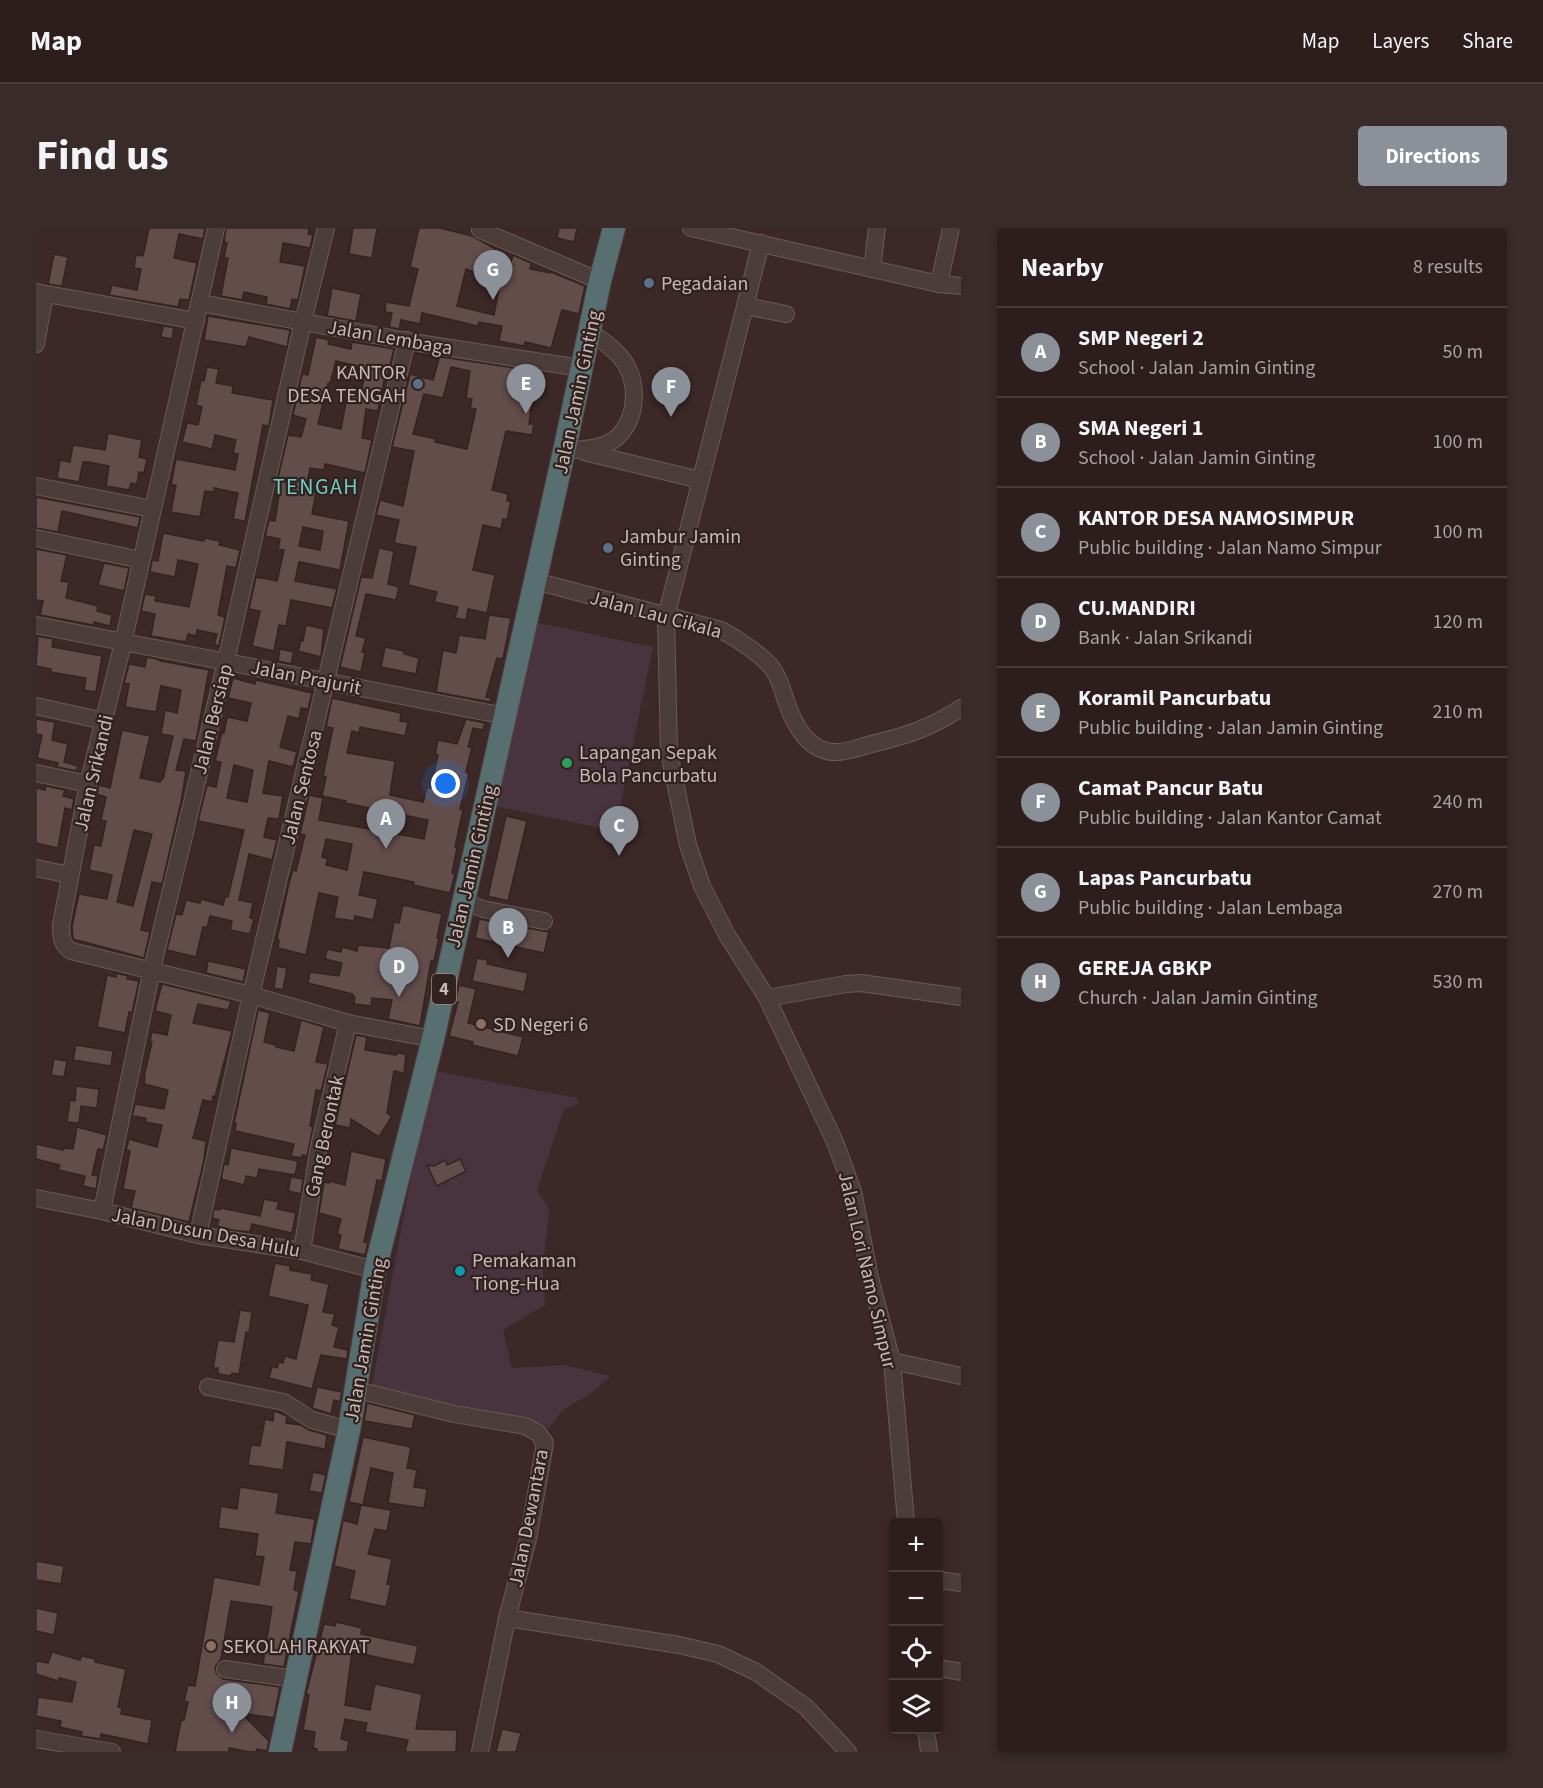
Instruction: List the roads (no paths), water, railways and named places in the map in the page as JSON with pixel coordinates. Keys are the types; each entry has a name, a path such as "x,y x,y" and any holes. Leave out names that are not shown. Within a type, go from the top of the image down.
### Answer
{"highway":[{"name":"Jalan Jamin Ginting","path":"280,1752 357,1390 375,1270 433,1039 535,581 569,448 581,368 614,228"}],"street":[{"name":"Jalan Srikandi","path":"216,228 123,643 88,784 61,935 64,946 71,951 152,969 348,1023 433,1039"},
{"name":"Jalan Bersiap","path":"102,1211 152,969 226,662 326,228"},
{"path":"691,228 738,232 761,243 939,284 961,286"},
{"path":"872,269 877,228"},
{"path":"939,284 951,228"},
{"path":"480,230 600,281"},
{"name":"Jalan Lori Namo Simpur","path":"761,243 666,617 669,753 688,845 702,886 767,998 835,1142 853,1191 870,1278 892,1361 906,1518"},
{"path":"36,344 41,293 196,321"},
{"name":"Jalan Lembaga","path":"200,303 581,368"},
{"path":"745,306 786,314"},
{"path":"569,448 602,446 626,428 632,413 634,394 628,369 618,354 590,331"},
{"name":"Jalan Sentosa","path":"198,1235 251,995 407,340"},
{"path":"569,448 700,480"},
{"path":"36,486 152,509"},
{"path":"36,538 141,560"},
{"name":"Jalan Lau Cikala","path":"535,581 721,630 732,636 771,666 796,725 814,745 822,750 833,752 890,740 936,724 961,708"},
{"name":"Jalan Prajurit","path":"36,625 505,716"},
{"path":"36,706 104,721"},
{"path":"36,773 88,784"},
{"path":"36,868 70,875"},
{"path":"464,901 483,909 543,921"},
{"path":"767,998 861,983 961,997"},
{"name":"Gang Berontak","path":"302,1251 319,1146 348,1023"},
{"name":"Jalan Dusun Desa Hulu","path":"36,1198 102,1211 198,1235 302,1251 375,1270"},
{"path":"892,1361 961,1376"},
{"path":"208,1388 284,1402 312,1420 349,1430"},
{"name":"Jalan Dewantara","path":"357,1390 454,1414 525,1426 538,1433 545,1443 528,1539 507,1618 480,1752"},
{"path":"943,1581 961,1583"},
{"path":"507,1618 679,1645 718,1654 756,1672 806,1707 848,1752"},
{"path":"225,1669 296,1679"},
{"path":"943,1669 961,1672"},
{"path":"927,1734 929,1752"},
{"path":"36,1739 112,1752"}],"place":[{"name":"Pegadaian","path":"649,283"},
{"name":"Lapas Pancurbatu","path":"493,300"},
{"name":"KANTOR DESA TENGAH","path":"418,384"},
{"name":"Koramil Pancurbatu","path":"526,414"},
{"name":"Camat Pancur Batu","path":"671,417"},
{"name":"Jambur Jamin Ginting","path":"608,548"},
{"name":"Lapangan Sepak Bola Pancurbatu","path":"567,763"},
{"name":"SMP Negeri 2","path":"386,849"},
{"name":"KANTOR DESA NAMOSIMPUR","path":"619,856"},
{"name":"SMA Negeri 1","path":"508,958"},
{"name":"CU.MANDIRI","path":"399,997"},
{"name":"SD Negeri 6","path":"481,1024"},
{"name":"Pemakaman Tiong-Hua","path":"460,1271"},
{"name":"SEKOLAH RAKYAT","path":"211,1646"},
{"name":"GEREJA GBKP","path":"232,1733"}],"district":[{"name":"TENGAH","path":"316,486"}]}
